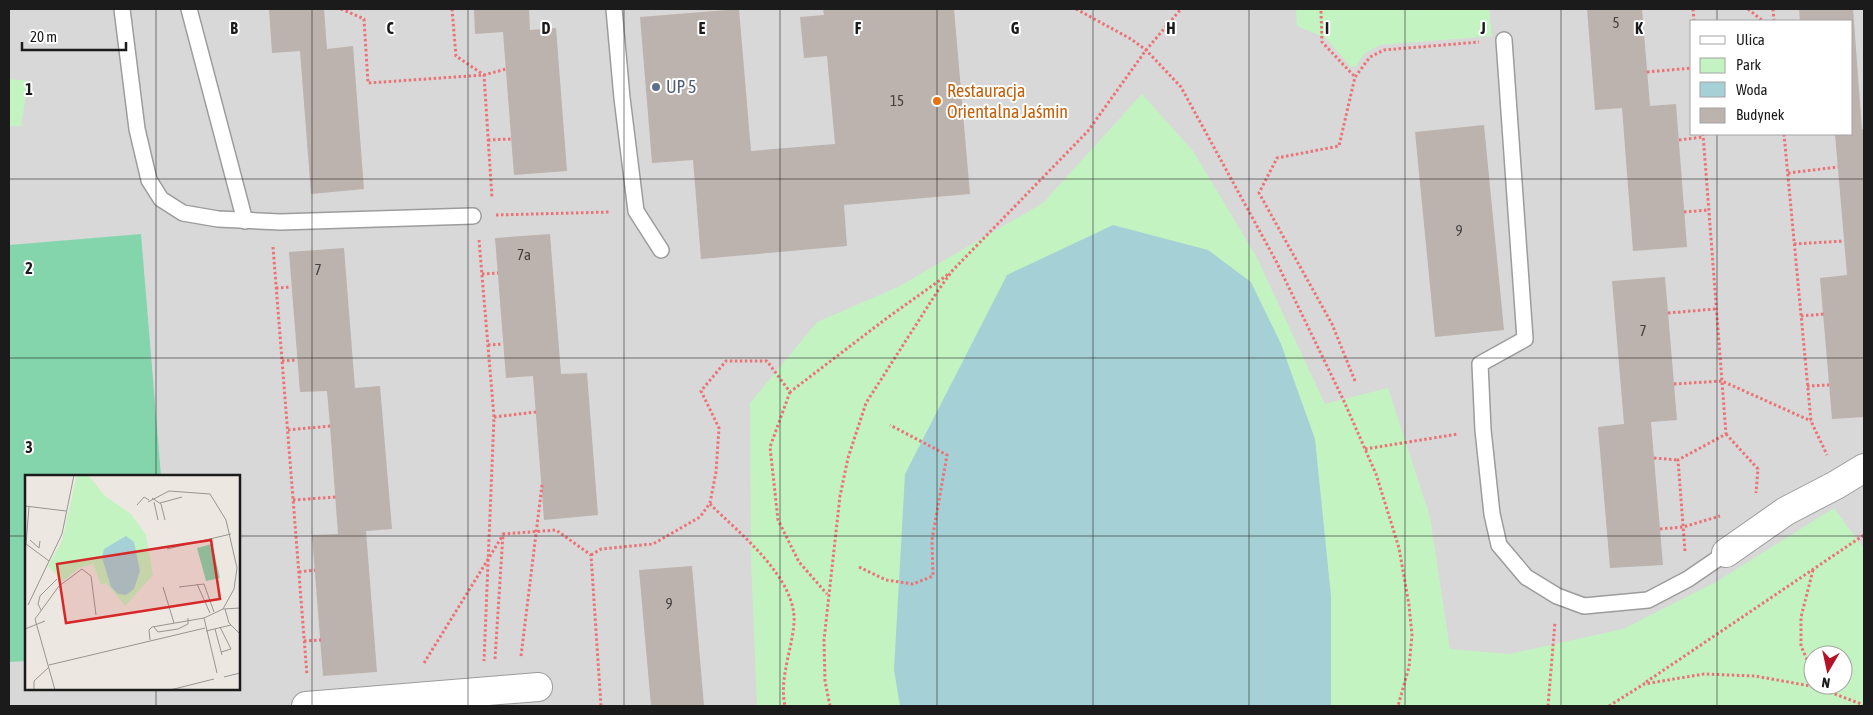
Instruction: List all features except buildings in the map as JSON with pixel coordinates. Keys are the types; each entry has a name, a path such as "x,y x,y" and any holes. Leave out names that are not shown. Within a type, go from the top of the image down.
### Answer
{"street":[{"path":"1726,553 1786,510 1836,485 1864,468"},
{"path":"306,706 538,686"}],"lane":[{"path":"122,9 137,129 149,180 161,199 183,213 218,219 272,222 473,216"},
{"path":"189,9 245,220"},
{"path":"614,9 622,98 636,211 661,250"},
{"path":"1504,40 1525,339 1480,364 1483,430 1492,514 1499,545 1526,577 1557,596 1584,606 1648,600 1688,579 1726,553"}],"path":[{"path":"341,9 364,19 368,83 484,75 506,69"},
{"path":"452,9 456,56 484,75"},
{"path":"1076,9 1131,39 1146,50 1181,87 1276,261 1343,399 1376,474 1399,548 1412,635 1409,667 1398,706"},
{"path":"830,706 826,681 824,640 828,594 840,496 848,458 866,403 952,271 1088,131 1146,50 1181,9"},
{"path":"1748,9 1762,20"},
{"path":"1321,11 1322,42 1355,77"},
{"path":"1355,381 1332,324 1259,193 1277,158 1338,146 1355,77 1370,57 1384,50 1504,40"},
{"path":"1647,72 1690,68"},
{"path":"484,75 492,200"},
{"path":"1678,140 1703,135 1726,434 1758,469 1756,496"},
{"path":"1784,135 1811,421 1828,458"},
{"path":"488,140 511,139"},
{"path":"1788,173 1838,167"},
{"path":"493,207 494,215 636,211"},
{"path":"1684,212 1708,210"},
{"path":"473,216 479,237 494,417 484,666"},
{"path":"272,222 310,706"},
{"path":"1794,244 1844,240"},
{"path":"828,594 799,562 778,520 770,447 790,392 952,271"},
{"path":"482,274 498,273"},
{"path":"276,288 292,287"},
{"path":"1668,314 1715,309"},
{"path":"1801,316 1824,314"},
{"path":"488,345 503,344"},
{"path":"282,361 297,360"},
{"path":"591,555 601,548 653,544 700,517 710,503 716,472 719,428 701,391 726,361 767,361 790,392"},
{"path":"1674,384 1722,382 1811,421"},
{"path":"1807,386 1829,385"},
{"path":"494,417 536,412"},
{"path":"860,567 886,580 913,584 933,576 932,540 946,455 890,425"},
{"path":"288,430 330,426"},
{"path":"1365,449 1483,430"},
{"path":"1654,458 1678,460 1726,434"},
{"path":"1678,460 1688,579"},
{"path":"520,658 542,486"},
{"path":"293,500 336,497"},
{"path":"710,503 768,560 789,593 794,621 785,676 783,698 785,706"},
{"path":"1660,528 1683,527"},
{"path":"504,534 556,530 591,555"},
{"path":"495,668 504,534"},
{"path":"402,698 504,534"},
{"path":"1609,706 1864,535"},
{"path":"591,555 601,706"},
{"path":"299,572 315,570"},
{"path":"1803,650 1801,646 1802,617 1813,570"},
{"path":"1548,706 1557,596"},
{"path":"304,642 321,640"},
{"path":"1644,684 1704,674 1755,676 1803,685"},
{"path":"1836,695 1864,706"}],"shaded area":[{"path":"9,9 1864,9 1864,706 9,706"}],"green space":[{"path":"1296,9 1489,9 1492,36 1380,45 1365,53 1356,66 1351,67 1326,38 1297,26"},
{"path":"9,79 28,81 21,126 9,126"},
{"path":"1142,94 1193,151 1256,256 1325,404 1388,388 1430,517 1450,649 1509,654 1623,629 1716,582 1834,508 1864,549 1864,706 757,706 751,560 750,403 817,322 898,287 1043,203"},
{"path":"141,234 161,475 25,475 25,661 9,662 9,245"}],"water":[{"path":"1113,225 1208,250 1251,282 1281,344 1315,439 1331,596 1331,706 900,706 894,670 905,474 1007,275"}],"place":[{"name":"UP 5","path":"656,87"},
{"name":"Restauracja Orientalna Jaśmin","path":"937,101"}]}
